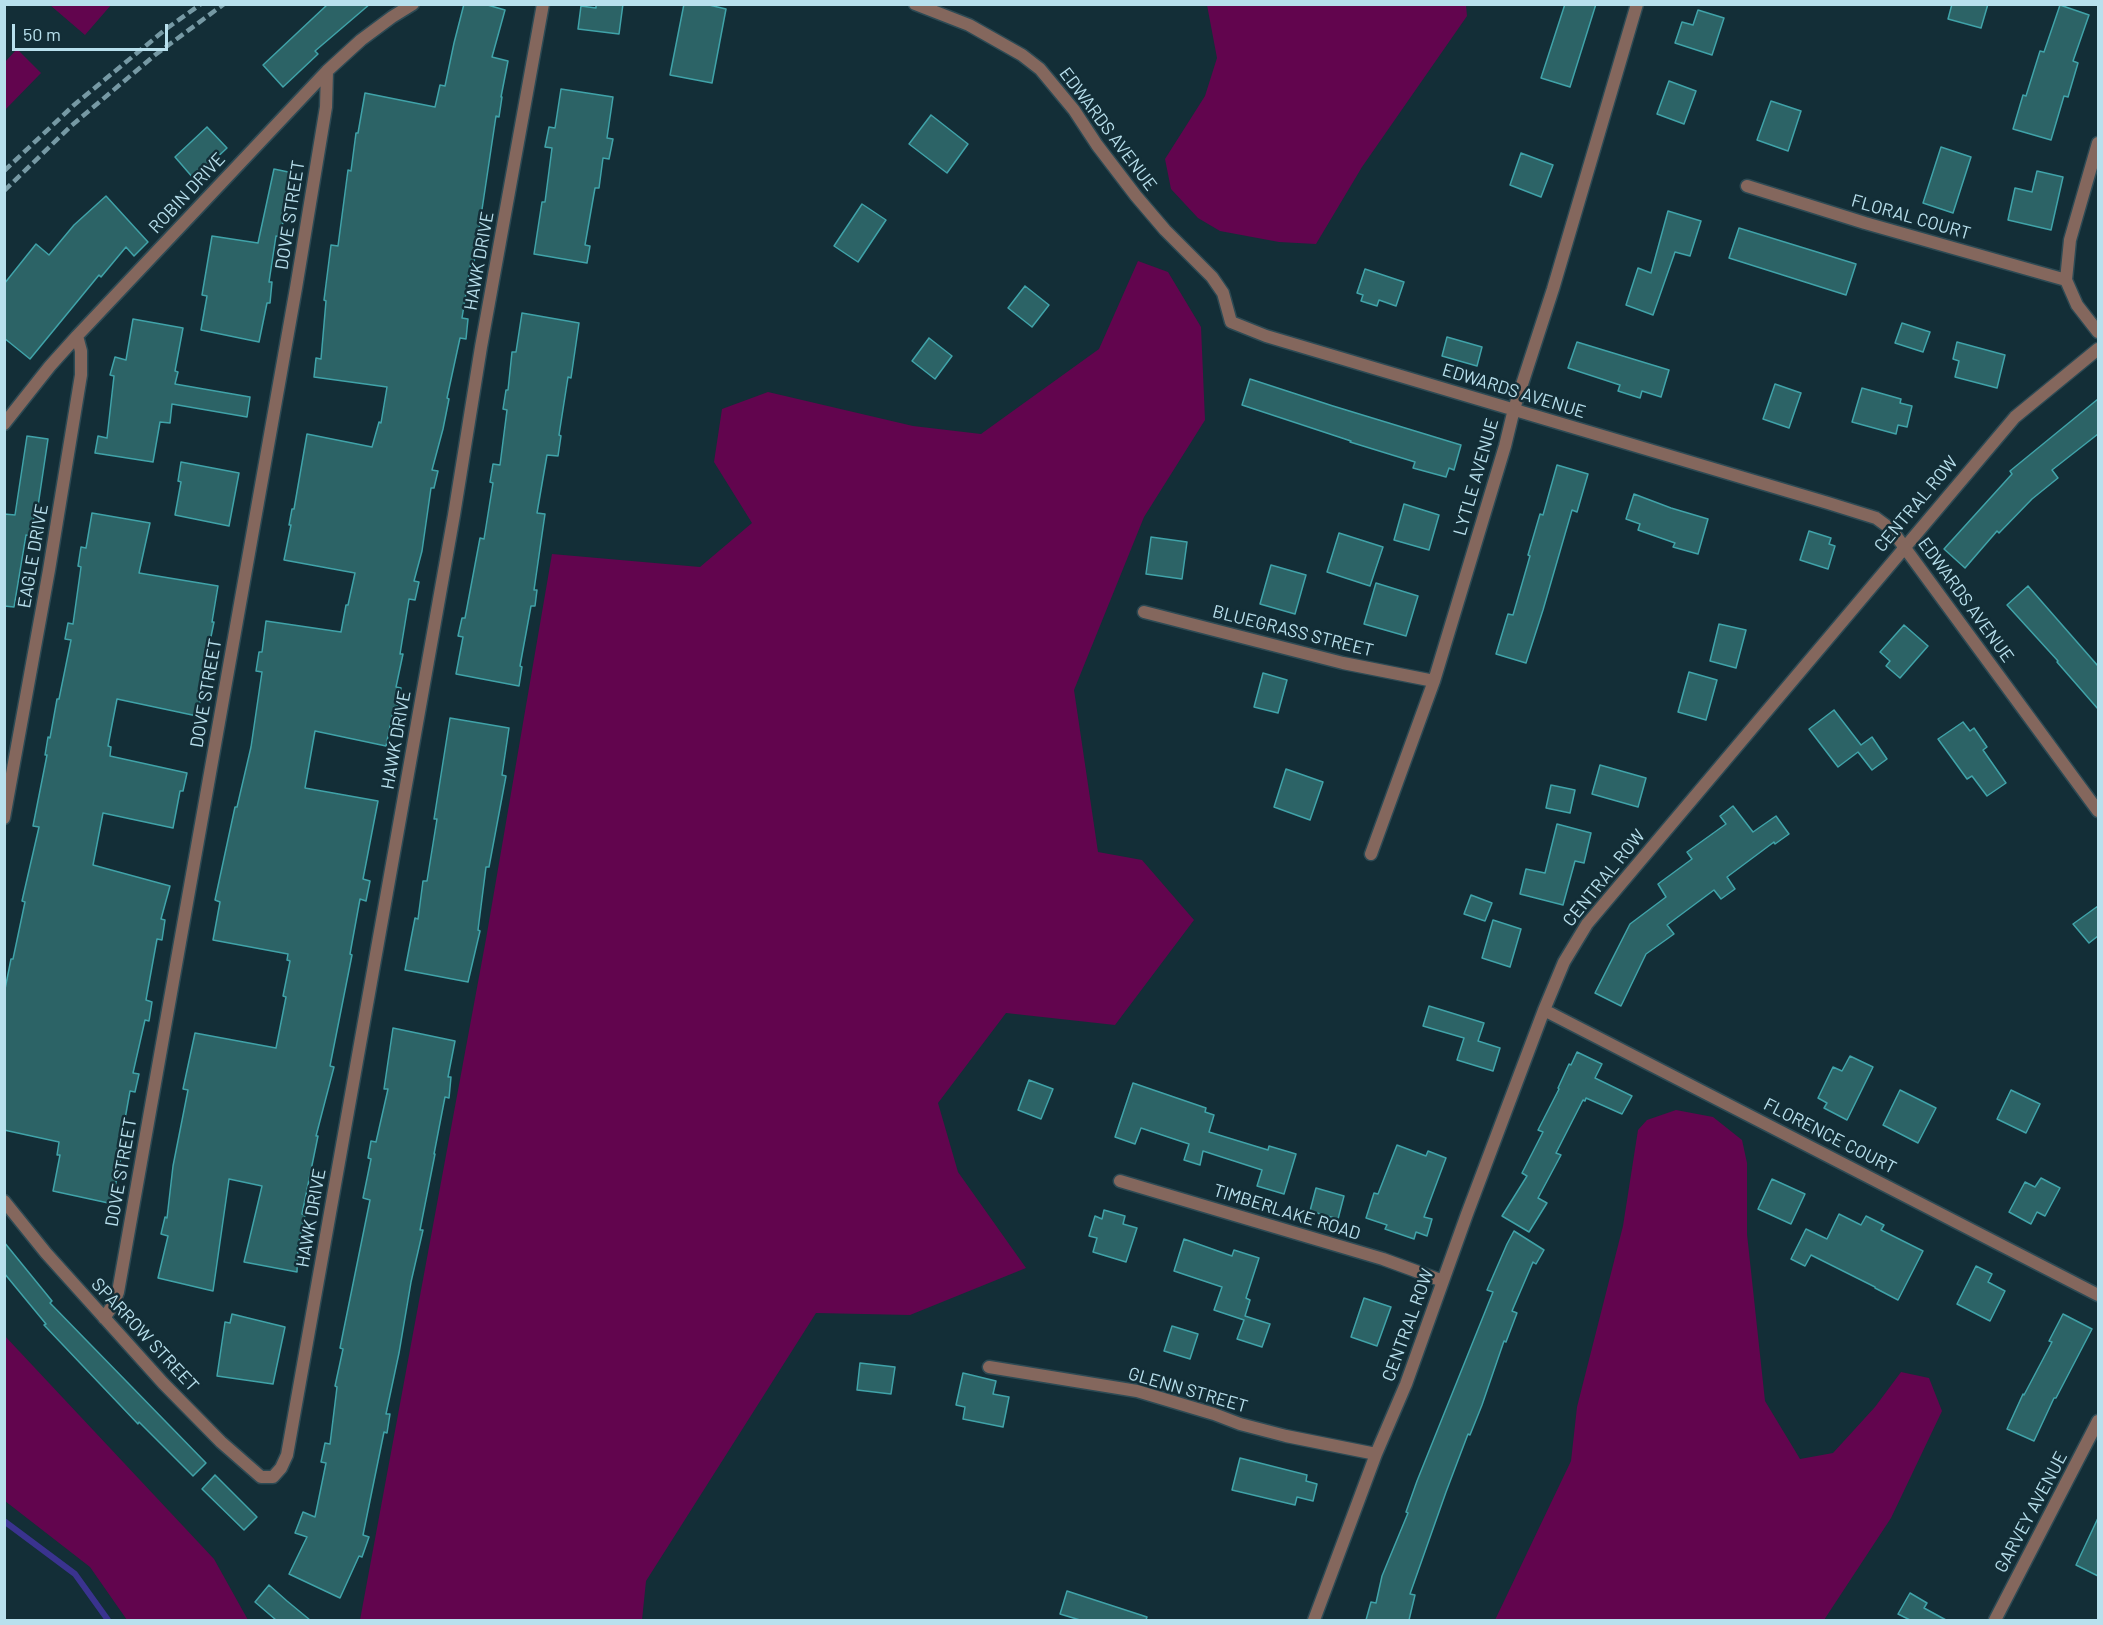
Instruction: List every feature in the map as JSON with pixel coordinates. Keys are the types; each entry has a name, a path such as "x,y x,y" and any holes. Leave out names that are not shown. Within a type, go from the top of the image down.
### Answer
{"street":[{"name":"ROBIN DRIVE","path":"4,424 77,336 327,71 361,40 413,4"},
{"name":"HAWK DRIVE","path":"273,1477 281,1468 287,1455 543,4"},
{"name":"EDWARDS AVENUE","path":"915,4 969,25 1022,55 1040,69 1074,110 1097,145 1136,196 1165,230 1212,277 1223,292 1231,322 1266,336 1876,518 1891,529 2098,811"},
{"name":"LYTLE AVENUE","path":"1371,854 1434,681 1637,4"},
{"name":"DOVE STREET","path":"104,1318 118,1292 296,288 326,107 327,71"},
{"path":"2098,143 2070,240 2066,280 2077,304 2098,332"},
{"name":"FLORAL COURT","path":"1748,186 1865,223 2066,280"},
{"name":"EAGLE DRIVE","path":"4,818 49,570 81,375 81,351 77,336"},
{"name":"CENTRAL ROW","path":"1314,1620 1376,1454 1406,1384 1544,1010 1564,962 1587,924 2015,417 2098,349"},
{"name":"BLUEGRASS STREET","path":"1144,612 1343,663 1434,681"},
{"name":"FLORENCE COURT","path":"1544,1010 2098,1295"},
{"name":"TIMBERLAKE ROAD","path":"1120,1181 1383,1259 1443,1281"},
{"name":"SPARROW STREET","path":"4,1200 46,1253 163,1383 261,1477 273,1477"},
{"name":"GLENN STREET","path":"989,1367 1137,1391 1240,1424 1376,1454"},
{"name":"GARVEY AVENUE","path":"1995,1620 2098,1421"}],"shaded area":[{"path":"50,5 111,5 85,35"},
{"path":"1207,5 1466,5 1467,16 1362,167 1316,244 1279,242 1220,231 1198,218 1171,189 1165,159 1205,96 1217,58"},
{"path":"17,49 41,73 5,110 5,62"},
{"path":"1138,261 1168,272 1201,327 1205,420 1144,517 1074,690 1098,852 1142,860 1194,920 1115,1025 1006,1013 938,1103 958,1172 1026,1268 910,1315 816,1313 646,1581 642,1620 360,1620 486,939 552,554 700,567 752,523 714,462 722,409 768,392 913,426 981,434 1099,349"},
{"path":"1676,1110 1713,1117 1742,1140 1747,1163 1747,1234 1765,1401 1800,1459 1833,1453 1875,1407 1901,1372 1929,1378 1942,1411 1891,1518 1824,1620 1495,1620 1571,1461 1577,1407 1623,1226 1638,1130 1647,1120"},
{"path":"4,1335 214,1559 248,1620 127,1620 90,1567 5,1501"}],"building":[{"path":"328,4 370,4 315,51 318,54 283,87 263,65"},
{"path":"464,4 484,4 505,10 492,57 508,61 499,117 496,116 474,263 471,262 462,318 468,319 466,339 460,338 443,429 432,470 438,471 434,488 431,488 422,551 414,581 419,582 415,600 409,599 400,654 403,654 396,687 401,688 397,708 394,707 386,746 315,731 305,788 378,801 363,879 370,881 366,901 360,899 350,954 352,955 330,1066 334,1067 316,1136 318,1136 302,1214 305,1215 298,1247 297,1272 244,1262 262,1186 229,1179 213,1291 158,1278 168,1236 161,1234 165,1217 167,1218 173,1166 188,1090 183,1089 195,1033 276,1048 286,997 283,996 290,961 287,960 288,954 213,940 220,902 215,900 235,807 237,807 251,747 262,672 256,671 259,652 262,652 266,621 341,632 355,573 284,560 292,509 294,509 307,434 372,447 379,422 381,423 387,387 314,377 316,358 321,359 326,301 324,300 331,245 338,246 348,170 351,171 365,93 435,107 440,85 445,86"},
{"path":"596,4 623,4 619,34 578,29 581,6 596,8"},
{"path":"684,4 705,4 726,9 712,83 670,75"},
{"path":"1565,4 1596,4 1570,87 1541,78"},
{"path":"1952,4 1988,4 1981,28 1948,19"},
{"path":"2060,5 2089,15 2073,61 2078,63 2068,97 2064,96 2051,140 2013,129 2023,95 2026,96 2040,51 2044,52"},
{"path":"1698,10 1724,18 1712,55 1675,43 1682,22 1693,25"},
{"path":"1669,81 1696,91 1684,124 1657,114"},
{"path":"561,89 613,97 607,138 613,139 609,159 603,158 599,188 595,188 585,245 590,246 587,263 534,254 542,202 545,202 552,148 545,147 549,127 555,128"},
{"path":"1771,101 1801,111 1788,151 1757,140"},
{"path":"931,115 968,144 947,173 909,144"},
{"path":"207,127 227,148 194,179 175,157"},
{"path":"1941,147 1971,157 1953,213 1923,203"},
{"path":"1521,153 1553,165 1541,197 1510,185"},
{"path":"274,169 293,173 280,237 276,236 269,282 272,282 270,303 267,303 259,342 201,330 207,296 202,295 212,236 258,243"},
{"path":"2037,171 2063,177 2051,230 2008,220 2015,188 2032,192"},
{"path":"106,196 148,242 134,256 126,247 101,277 99,275 30,359 4,338 4,284 36,244 49,255 74,225"},
{"path":"862,204 886,220 858,262 834,246"},
{"path":"1668,211 1701,221 1690,256 1675,252 1653,315 1626,305 1638,268 1651,273"},
{"path":"1739,228 1856,264 1846,295 1729,258"},
{"path":"1365,269 1404,282 1396,306 1379,300 1377,306 1361,301 1363,295 1357,293"},
{"path":"1025,286 1049,305 1032,327 1008,308"},
{"path":"522,313 579,323 571,378 568,377 558,456 547,455 537,513 545,514 534,590 537,590 535,606 531,606 520,666 522,667 519,686 456,674 463,637 458,636 462,618 465,618 480,538 484,539 493,483 490,482 493,464 500,465 507,410 503,409 506,390 508,390 512,352 516,352"},
{"path":"133,319 183,328 175,371 178,372 175,384 250,397 247,417 172,404 170,423 160,422 153,462 95,453 98,436 107,438 114,376 110,375 115,357 126,360"},
{"path":"1902,323 1930,332 1923,352 1895,343"},
{"path":"1447,337 1482,347 1477,366 1442,356"},
{"path":"929,338 952,356 935,379 912,361"},
{"path":"1577,342 1669,370 1661,397 1642,391 1640,398 1618,391 1620,385 1568,368"},
{"path":"1957,342 2005,355 1997,388 1955,377 1959,361 1953,359"},
{"path":"1250,379 1461,445 1454,470 1449,468 1446,477 1413,468 1415,462 1242,405"},
{"path":"1775,384 1801,393 1789,428 1763,419"},
{"path":"1862,388 1901,399 1900,403 1912,406 1907,427 1898,425 1896,434 1852,422"},
{"path":"2098,399 2098,434 2052,470 2058,478 2032,499 1999,533 1997,531 1965,568 1944,549 2012,474 2010,471"},
{"path":"27,436 48,439 38,506 36,505 31,536 26,535 14,607 4,606 4,514 15,515"},
{"path":"181,462 239,473 229,526 175,515 181,482 178,481"},
{"path":"1557,465 1588,474 1577,512 1572,510 1526,663 1496,654 1508,614 1513,615 1540,514 1543,515"},
{"path":"1634,494 1708,519 1698,554 1673,547 1675,543 1638,530 1640,524 1626,519"},
{"path":"1404,504 1439,515 1429,550 1394,540"},
{"path":"92,513 150,523 139,573 218,586 206,661 212,662 208,681 204,680 197,716 117,699 108,746 111,747 110,756 187,773 183,791 180,791 173,828 103,813 93,865 170,886 161,919 165,920 162,940 157,939 146,1000 152,1002 149,1021 145,1020 133,1073 139,1074 135,1092 130,1091 113,1204 53,1191 60,1155 57,1155 59,1142 4,1130 4,994 39,827 33,826 47,755 45,755 48,737 50,738 71,640 65,639 68,623 73,624 81,567 78,566 81,547 86,548"},
{"path":"1809,531 1831,538 1829,544 1835,546 1828,569 1800,560"},
{"path":"1339,533 1383,547 1370,586 1327,572"},
{"path":"1151,537 1187,542 1182,579 1146,574"},
{"path":"1271,565 1306,575 1295,614 1260,604"},
{"path":"1376,583 1418,596 1406,636 1364,624"},
{"path":"2028,586 2098,666 2098,709 2007,605"},
{"path":"1719,624 1746,630 1736,668 1710,661"},
{"path":"1904,625 1928,646 1900,678 1886,666 1890,661 1880,652"},
{"path":"1689,672 1717,680 1706,720 1678,712"},
{"path":"1263,673 1287,680 1278,713 1254,707"},
{"path":"1834,710 1861,745 1872,737 1887,759 1872,770 1858,752 1838,767 1809,729"},
{"path":"450,718 509,728 502,775 506,776 489,867 486,867 478,930 480,931 468,982 405,970 415,918 418,919 423,881 427,881"},
{"path":"1963,722 1970,731 1974,728 1987,747 1983,750 2006,783 1987,796 1972,776 1967,779 1938,739"},
{"path":"1600,765 1646,778 1638,807 1592,794"},
{"path":"1286,769 1323,782 1310,820 1274,807"},
{"path":"1551,785 1575,790 1570,813 1546,808"},
{"path":"1733,806 1753,832 1776,816 1789,834 1775,844 1774,842 1727,877 1735,889 1721,899 1714,890 1667,925 1674,934 1646,954 1621,1006 1595,993 1630,924 1666,897 1658,884 1692,859 1687,852 1726,824 1720,816"},
{"path":"1557,824 1591,833 1584,863 1575,861 1563,905 1520,894 1526,869 1545,873"},
{"path":"1471,895 1492,903 1485,921 1464,914"},
{"path":"2098,906 2098,936 2089,943 2073,924"},
{"path":"1493,920 1521,929 1510,967 1482,958"},
{"path":"1429,1006 1484,1023 1478,1041 1500,1048 1493,1071 1457,1060 1464,1038 1423,1026"},
{"path":"393,1028 455,1041 448,1077 451,1077 449,1098 445,1097 420,1230 423,1230 386,1414 390,1414 387,1433 384,1432 363,1535 369,1537 362,1557 359,1556 340,1598 289,1574 307,1537 295,1533 303,1512 315,1517 326,1463 321,1462 325,1443 330,1444 337,1387 335,1386 343,1349 340,1348 370,1200 363,1198 371,1159 368,1158 371,1141 376,1142 388,1089 384,1089"},
{"path":"1577,1052 1602,1064 1595,1078 1632,1096 1622,1114 1586,1098 1585,1101 1583,1100 1556,1153 1561,1155 1538,1198 1547,1203 1529,1232 1502,1216 1527,1176 1522,1173 1543,1132 1538,1130"},
{"path":"1850,1056 1873,1067 1847,1120 1824,1108 1827,1103 1818,1098 1833,1067 1842,1071"},
{"path":"1029,1080 1053,1089 1041,1119 1018,1110"},
{"path":"1133,1083 1206,1108 1205,1112 1214,1115 1209,1132 1268,1150 1269,1146 1296,1154 1284,1194 1257,1186 1262,1170 1203,1151 1200,1165 1184,1160 1189,1144 1141,1128 1135,1144 1115,1137"},
{"path":"1900,1090 1936,1108 1918,1143 1883,1125"},
{"path":"2011,1090 2040,1104 2026,1133 1997,1119"},
{"path":"1397,1145 1426,1156 1428,1151 1446,1158 1424,1217 1432,1219 1427,1236 1416,1232 1414,1239 1385,1229 1387,1225 1366,1218 1374,1193 1378,1194"},
{"path":"2041,1178 2060,1188 2045,1216 2037,1212 2031,1224 2009,1212 2025,1182 2035,1187"},
{"path":"1772,1179 1805,1194 1791,1224 1758,1209"},
{"path":"1316,1188 1344,1196 1338,1219 1310,1211"},
{"path":"1104,1210 1125,1216 1123,1224 1137,1228 1126,1262 1093,1252 1097,1238 1089,1236 1095,1216 1102,1219"},
{"path":"1839,1214 1861,1225 1866,1216 1884,1225 1881,1230 1923,1251 1898,1300 1811,1255 1805,1266 1791,1259 1806,1229 1827,1239"},
{"path":"1514,1231 1544,1250 1536,1264 1533,1262 1512,1311 1517,1313 1506,1342 1504,1341 1470,1435 1468,1434 1410,1594 1415,1595 1409,1620 1366,1620 1371,1602 1376,1603 1382,1576 1408,1513 1406,1512 1417,1481 1493,1292 1487,1290"},
{"path":"1184,1239 1232,1256 1234,1250 1259,1258 1246,1298 1250,1300 1245,1316 1270,1324 1262,1347 1237,1339 1244,1320 1214,1310 1222,1287 1174,1271"},
{"path":"4,1242 52,1301 50,1303 206,1463 193,1476 139,1422 138,1424 44,1325 46,1324 4,1273"},
{"path":"1976,1266 1992,1274 1988,1282 2005,1291 1990,1321 1957,1304"},
{"path":"1364,1298 1391,1307 1377,1346 1351,1337"},
{"path":"232,1314 285,1327 273,1384 217,1376 225,1322 230,1323"},
{"path":"2063,1314 2092,1329 2054,1398 2034,1441 2007,1429 2023,1394 2052,1342 2049,1341"},
{"path":"1172,1326 1198,1334 1190,1359 1164,1351"},
{"path":"860,1363 895,1367 891,1394 857,1390"},
{"path":"963,1373 996,1381 993,1394 1009,1397 1003,1427 963,1419 965,1407 956,1405"},
{"path":"1240,1458 1307,1475 1306,1481 1317,1484 1313,1501 1297,1497 1295,1505 1232,1490"},
{"path":"215,1475 257,1517 244,1530 202,1489"},
{"path":"2098,1518 2098,1576 2076,1565"},
{"path":"269,1585 310,1620 276,1620 255,1602"},
{"path":"1067,1591 1147,1617 1146,1620 1080,1620 1060,1614"},
{"path":"1910,1593 1927,1603 1924,1608 1946,1620 1910,1620 1898,1614"}],"waterway":[{"path":"4,1521 75,1574 108,1620"}],"railway":[{"path":"4,171 74,105 166,29 201,4"},
{"path":"4,191 71,126 155,55 224,4"}]}
